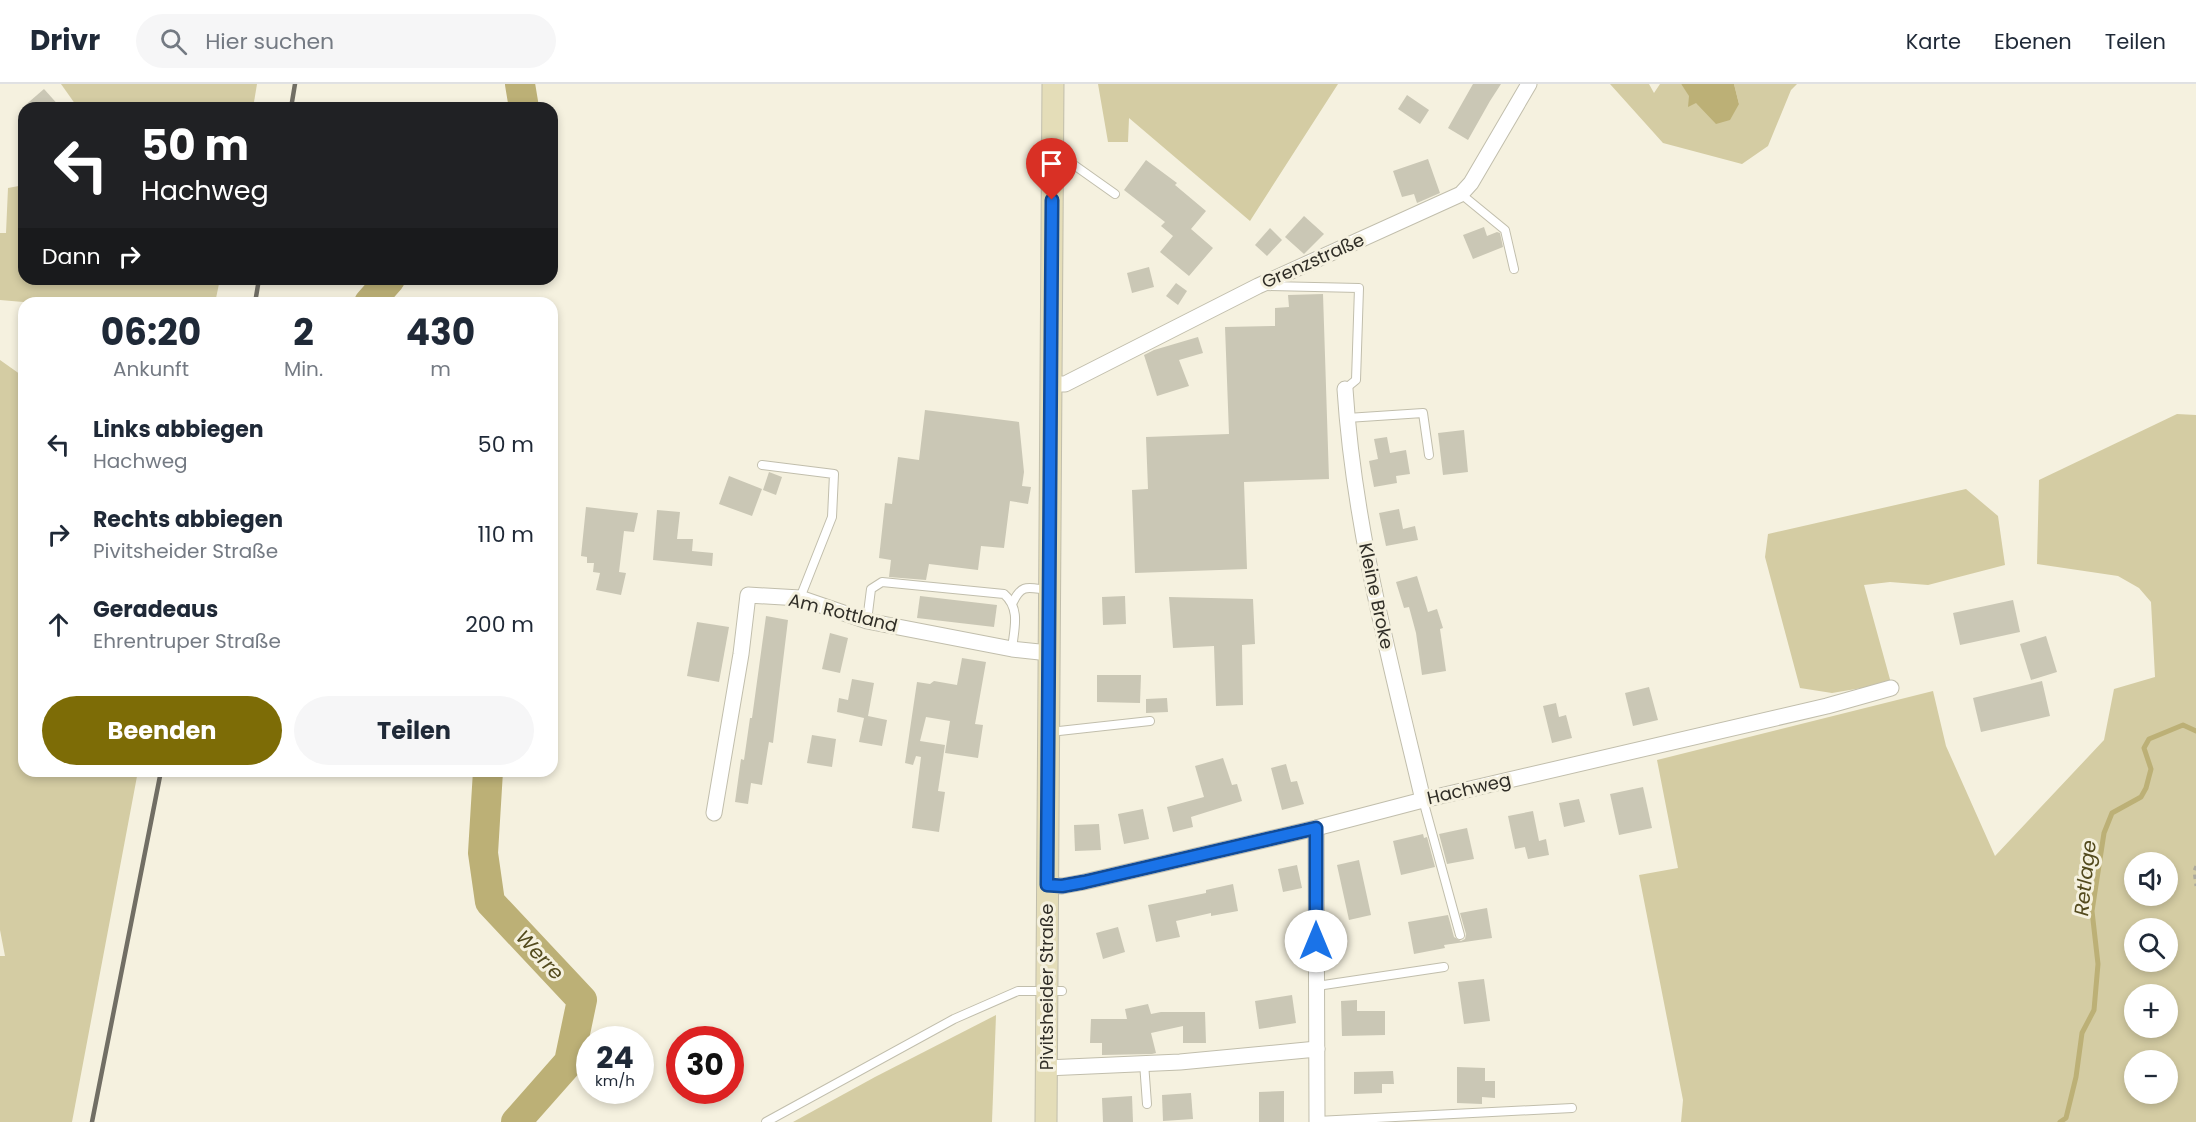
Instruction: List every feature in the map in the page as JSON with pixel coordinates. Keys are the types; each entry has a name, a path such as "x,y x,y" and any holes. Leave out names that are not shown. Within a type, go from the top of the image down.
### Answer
{"main road":[{"name":"Pivitsheider Straße","path":"1046,1122 1046,1068 1054,992 1047,885 1048,732 1052,653 1049,590 1053,84"}],"street":[{"name":"Grenzstraße","path":"1051,384 1065,384 1258,286 1461,194 1471,183 1529,84"},
{"name":"Kleine Broke","path":"1346,389 1347,418 1367,564 1423,800"},
{"name":"Am Rottland","path":"714,813 741,654 748,595 800,598 867,621 1012,649 1052,653"},
{"name":"Hachweg","path":"1047,885 1062,886 1084,882 1316,828 1423,800 1827,706 1890,687"},
{"path":"1316,828 1317,1121"},
{"path":"1046,1068 1180,1062 1317,1049"}],"lane":[{"path":"1052,159 1066,160 1114,194"},
{"path":"1461,194 1505,230 1515,269"},
{"path":"1258,286 1359,288 1356,380 1346,389"},
{"path":"1347,418 1423,412 1429,455"},
{"path":"762,465 834,474 832,517 800,598"},
{"path":"867,621 871,589 882,582 1004,594 1013,602 1015,611 1012,649"},
{"path":"1013,602 1018,591 1025,587 1049,590"},
{"path":"1048,732 1150,721"},
{"path":"1423,800 1460,935"},
{"path":"1317,986 1444,968"},
{"path":"766,1122 954,1019 1018,991 1054,992"},
{"path":"1144,1064 1147,1104"},
{"path":"1317,1121 1572,1108"}],"path":[{"path":"2196,866 2194,871 2196,886"}],"shaded area":[{"path":"61,84 257,84 254,102 74,102"},
{"path":"1098,84 1338,84 1250,221 1129,118 1128,142 1108,142"},
{"path":"1610,84 1649,84 1654,93 1660,84 1681,84 1695,103 1739,104 1734,84 1797,84 1791,90 1768,146 1742,164 1663,143"},
{"path":"1681,84 1734,84 1739,104 1730,120 1716,124 1696,103 1688,107 1689,96"},
{"path":"18,186 18,285 219,285 216,297 18,297 18,302 0,300 0,233 6,233 8,188"},
{"path":"0,360 18,373 18,777 137,777 72,1122 0,1122 0,956 5,956 0,930"},
{"path":"2177,414 2196,415 2196,1122 1681,1122 1683,1100 1639,875 1678,868 1657,760 1933,691 1946,746 1995,856 2104,740 2114,689 2155,677 2151,602 2139,588 2118,576 2037,564 2039,480"},
{"path":"1966,489 1998,516 2005,565 1928,585 1890,582 1864,585 1891,683 1832,693 1800,688 1765,557 1768,534"},
{"path":"996,1015 992,1122 793,1122 875,1077"}],"building":[{"path":"1473,84 1501,84 1468,140 1448,128"},
{"path":"44,89 56,102 29,102"},
{"path":"1407,95 1429,110 1420,124 1398,109"},
{"path":"1428,159 1440,193 1417,203 1414,194 1402,197 1393,171"},
{"path":"1146,160 1177,183 1175,185 1206,211 1191,229 1213,248 1189,276 1160,252 1173,236 1161,226 1165,222 1124,190"},
{"path":"1304,216 1324,234 1304,254 1285,237"},
{"path":"1484,227 1487,236 1500,233 1503,247 1473,259 1463,235"},
{"path":"1270,228 1282,240 1267,256 1255,245"},
{"path":"1149,267 1154,287 1132,293 1127,273"},
{"path":"1176,283 1187,291 1178,305 1166,296"},
{"path":"1323,294 1329,479 1244,482 1247,569 1135,573 1132,490 1148,489 1146,437 1229,434 1225,327 1275,326 1275,308 1289,307 1288,295"},
{"path":"1198,337 1203,353 1179,360 1189,386 1157,396 1144,355"},
{"path":"925,410 1019,422 1024,472 1022,486 1031,487 1028,504 1010,501 1004,548 981,546 978,570 929,564 926,580 889,577 891,560 879,558 885,503 892,504 898,457 919,460"},
{"path":"1464,430 1468,472 1443,475 1438,433"},
{"path":"1387,437 1390,453 1406,450 1410,474 1396,476 1397,483 1374,487 1369,461 1378,459 1374,439"},
{"path":"769,472 782,477 776,495 763,490"},
{"path":"729,476 762,489 752,516 719,504"},
{"path":"586,507 638,513 634,532 624,531 619,572 626,573 621,595 596,590 600,573 593,572 594,563 587,563 587,557 581,556"},
{"path":"1399,509 1403,529 1415,526 1418,540 1386,546 1379,513"},
{"path":"657,510 680,512 677,539 693,539 692,551 713,553 712,566 653,560"},
{"path":"1417,576 1428,612 1437,609 1443,628 1440,629 1446,671 1422,675 1416,633 1409,607 1404,608 1396,582"},
{"path":"920,596 997,605 994,627 917,618"},
{"path":"1125,596 1126,624 1103,625 1102,597"},
{"path":"1169,597 1253,599 1255,644 1242,645 1243,705 1216,706 1214,646 1173,648"},
{"path":"2013,600 2020,632 1960,645 1953,613"},
{"path":"766,616 788,620 773,743 769,742 762,785 751,783 748,804 735,802 741,759 744,760 750,718 752,718"},
{"path":"697,622 729,627 719,682 687,676"},
{"path":"830,633 848,638 840,673 822,669"},
{"path":"2046,636 2057,672 2031,680 2020,644"},
{"path":"962,658 986,662 975,724 983,725 978,758 945,753 950,721 926,717 920,741 945,745 938,791 945,792 939,832 912,828 921,757 916,756 913,765 905,763 917,682 930,684 934,681 957,685"},
{"path":"1097,675 1141,675 1140,703 1097,702"},
{"path":"852,679 874,683 868,716 887,720 882,746 859,742 864,718 837,712 839,698 848,700"},
{"path":"2042,681 2050,716 1981,732 1973,698"},
{"path":"1649,687 1658,720 1633,726 1625,693"},
{"path":"1167,698 1168,712 1146,713 1146,699"},
{"path":"1556,703 1559,717 1566,715 1572,738 1552,743 1543,706"},
{"path":"812,735 836,739 832,767 807,763"},
{"path":"1223,758 1232,785 1237,784 1242,801 1191,817 1193,827 1173,832 1167,807 1204,797 1195,766"},
{"path":"1286,764 1291,782 1297,781 1304,804 1282,810 1271,768"},
{"path":"1643,787 1652,828 1619,835 1610,794"},
{"path":"1579,799 1585,822 1564,827 1559,803"},
{"path":"1143,809 1149,839 1124,844 1118,814"},
{"path":"1533,811 1539,841 1546,839 1549,855 1528,859 1525,847 1515,849 1508,816"},
{"path":"1099,824 1101,850 1075,851 1074,825"},
{"path":"1467,828 1474,859 1447,864 1439,834"},
{"path":"1423,834 1424,838 1427,837 1435,867 1401,875 1393,841"},
{"path":"1359,860 1371,915 1349,920 1337,865"},
{"path":"1297,865 1302,888 1283,892 1278,869"},
{"path":"1233,884 1238,911 1211,916 1211,913 1176,921 1180,937 1156,942 1148,905 1206,893 1206,890"},
{"path":"1487,908 1492,938 1444,945 1445,948 1414,954 1408,922 1448,915 1454,937 1461,941 1465,939 1466,934 1460,913"},
{"path":"1118,927 1125,952 1103,959 1096,933"},
{"path":"1484,979 1490,1021 1464,1024 1458,982"},
{"path":"1292,995 1296,1023 1259,1029 1255,1001"},
{"path":"1357,1000 1357,1011 1385,1011 1385,1035 1342,1036 1341,1001"},
{"path":"1148,1004 1151,1014 1205,1012 1206,1043 1183,1043 1183,1026 1151,1033 1156,1053 1152,1054 1102,1055 1102,1043 1090,1043 1091,1019 1127,1019 1125,1009"},
{"path":"1457,1067 1485,1068 1485,1081 1495,1081 1495,1098 1482,1097 1482,1104 1457,1103"},
{"path":"1393,1071 1394,1084 1382,1084 1382,1093 1354,1094 1354,1072"},
{"path":"1284,1091 1284,1122 1259,1122 1259,1092"},
{"path":"1191,1093 1193,1119 1163,1121 1162,1095"},
{"path":"1132,1096 1133,1122 1103,1122 1102,1098"}],"waterway":[{"name":"Werre","path":"520,84 523,102"},
{"name":"Werre","path":"374,297 385,285"},
{"name":"Retlage","path":"2060,1122 2066,1118 2076,1077 2082,1033 2094,1010 2098,964 2092,911 2104,833 2112,813 2141,797 2146,788 2151,769 2144,748 2149,739 2183,725 2196,731"},
{"name":"Werre","path":"488,777 483,853 490,902 582,1000 569,1062 516,1122"}],"railway":[{"path":"292,102 295,84"},
{"path":"256,297 258,285"},
{"path":"92,1122 160,777"}],"route":[{"path":"1052,200 1047,885 1062,886 1084,882 1316,828 1316,941"}]}
